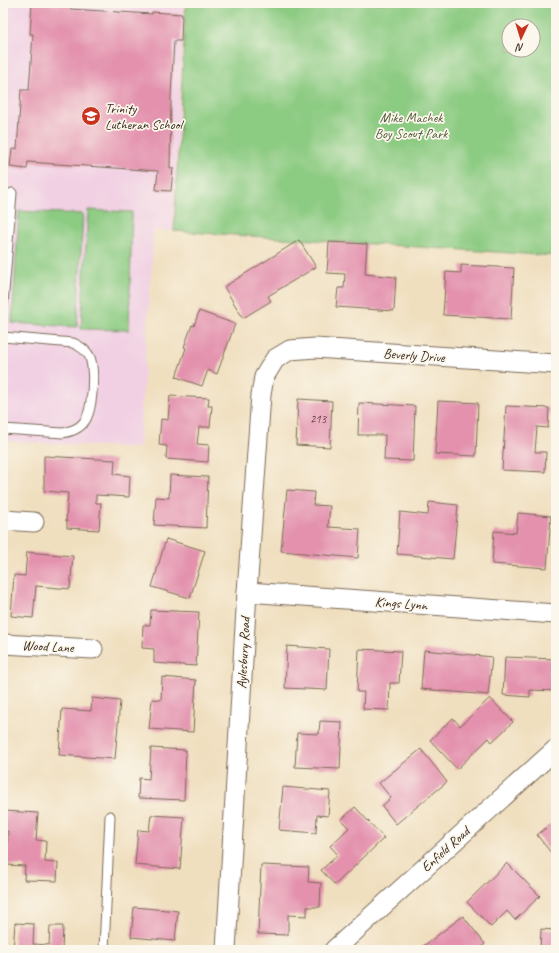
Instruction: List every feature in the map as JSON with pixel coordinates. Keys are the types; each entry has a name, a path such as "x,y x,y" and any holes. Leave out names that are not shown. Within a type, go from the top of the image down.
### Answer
{"street":[{"name":"Beverly Drive","path":"275,359 290,350 316,348 556,364"},
{"name":"Aylesbury Road","path":"226,950 247,592 261,395 264,377 275,359"},
{"path":"3,520 34,522"},
{"name":"Kings Lynn","path":"247,592 556,614"},
{"name":"Wood Lane","path":"3,644 93,649"},
{"name":"Enfield Road","path":"334,950 556,749"}],"lane":[{"path":"3,304 12,193"},
{"path":"3,337 73,343 82,347 88,354 92,363 91,406 85,422 79,428 63,433 3,429"},
{"path":"104,950 110,816"}],"shaded area":[{"name":"Trinity Lutheran School","path":"3,3 184,3 173,231 154,230 139,448 3,441"}],"green space":[{"name":"Mike Machek Boy Scout Park","path":"186,3 556,3 556,256 174,231"},
{"path":"88,210 132,212 129,330 81,329"},
{"path":"19,211 83,214 77,327 12,323"}],"building":[{"name":"Trinity Lutheran School","path":"32,3 70,5 70,9 152,14 152,12 182,14 181,41 174,41 171,96 170,168 173,168 171,191 156,190 158,171 28,162 27,169 10,167 12,149 17,149 21,90 29,90 33,34 30,34"},
{"path":"299,240 316,267 268,296 271,301 243,318 224,287"},
{"path":"329,242 367,244 365,274 396,277 394,311 336,307 338,288 344,288 345,274 327,273"},
{"path":"461,265 514,268 511,319 443,315 446,272 461,273"},
{"path":"199,311 235,324 217,374 208,370 202,386 176,377 186,348 184,347"},
{"path":"170,396 209,398 208,406 212,406 210,427 199,427 197,444 209,445 208,462 166,459 167,446 159,445 161,419 168,420"},
{"path":"298,399 332,401 330,447 296,445"},
{"path":"438,401 478,403 476,456 435,454"},
{"path":"359,403 415,406 413,461 384,460 385,435 358,435"},
{"path":"506,406 549,408 548,428 537,427 535,452 546,452 545,472 502,470"},
{"path":"44,456 115,460 114,474 130,476 129,497 96,495 96,503 101,503 99,530 67,528 68,493 44,491"},
{"path":"170,475 208,477 206,528 154,525 156,497 169,498"},
{"path":"287,490 314,492 313,505 330,506 328,527 360,529 358,558 281,551"},
{"path":"429,502 458,505 453,559 397,554 400,512 428,515"},
{"path":"518,513 551,516 547,568 492,564 494,531 516,533"},
{"path":"166,539 205,551 190,598 152,587"},
{"path":"27,552 73,556 70,589 36,586 33,618 11,616 14,575 25,576"},
{"path":"151,610 199,612 196,666 154,663 154,649 142,648 143,625 150,625"},
{"path":"287,646 329,649 327,690 285,688"},
{"path":"359,649 401,651 399,683 390,683 389,710 363,709 364,692 357,692"},
{"path":"424,650 492,657 488,695 421,689"},
{"path":"505,657 556,659 556,691 530,690 530,697 503,695"},
{"path":"162,677 196,680 193,732 149,729 152,699 161,700"},
{"path":"92,698 120,701 115,759 59,755 62,709 91,711"},
{"path":"490,698 513,722 492,742 489,738 457,769 430,740 453,718 460,726"},
{"path":"320,721 342,722 340,769 295,767 297,733 319,734"},
{"path":"151,748 186,750 184,800 138,798 139,778 149,779"},
{"path":"421,749 447,782 396,824 382,806 391,798 379,783"},
{"path":"283,787 330,791 328,816 317,815 316,833 279,830"},
{"path":"355,807 384,838 335,885 321,870 338,855 330,846 349,828 341,820"},
{"path":"3,811 38,813 36,840 46,841 45,862 58,863 57,881 24,880 25,866 6,865 8,831 3,831"},
{"path":"151,815 184,817 180,869 135,865 138,830 149,831"},
{"path":"556,820 556,859 537,835"},
{"path":"507,863 540,896 515,920 507,911 491,927 467,902"},
{"path":"261,865 309,867 308,882 321,883 320,907 307,907 307,916 288,915 288,935 258,934"},
{"path":"134,907 178,911 175,941 131,937"},
{"path":"554,908 556,908 556,950 540,950 541,929 553,930"},
{"path":"463,916 485,944 478,950 418,950"},
{"path":"15,923 34,924 33,944 49,945 50,926 63,926 62,950 13,950"}],"place":[{"name":"Trinity Lutheran School","path":"91,116"}]}
